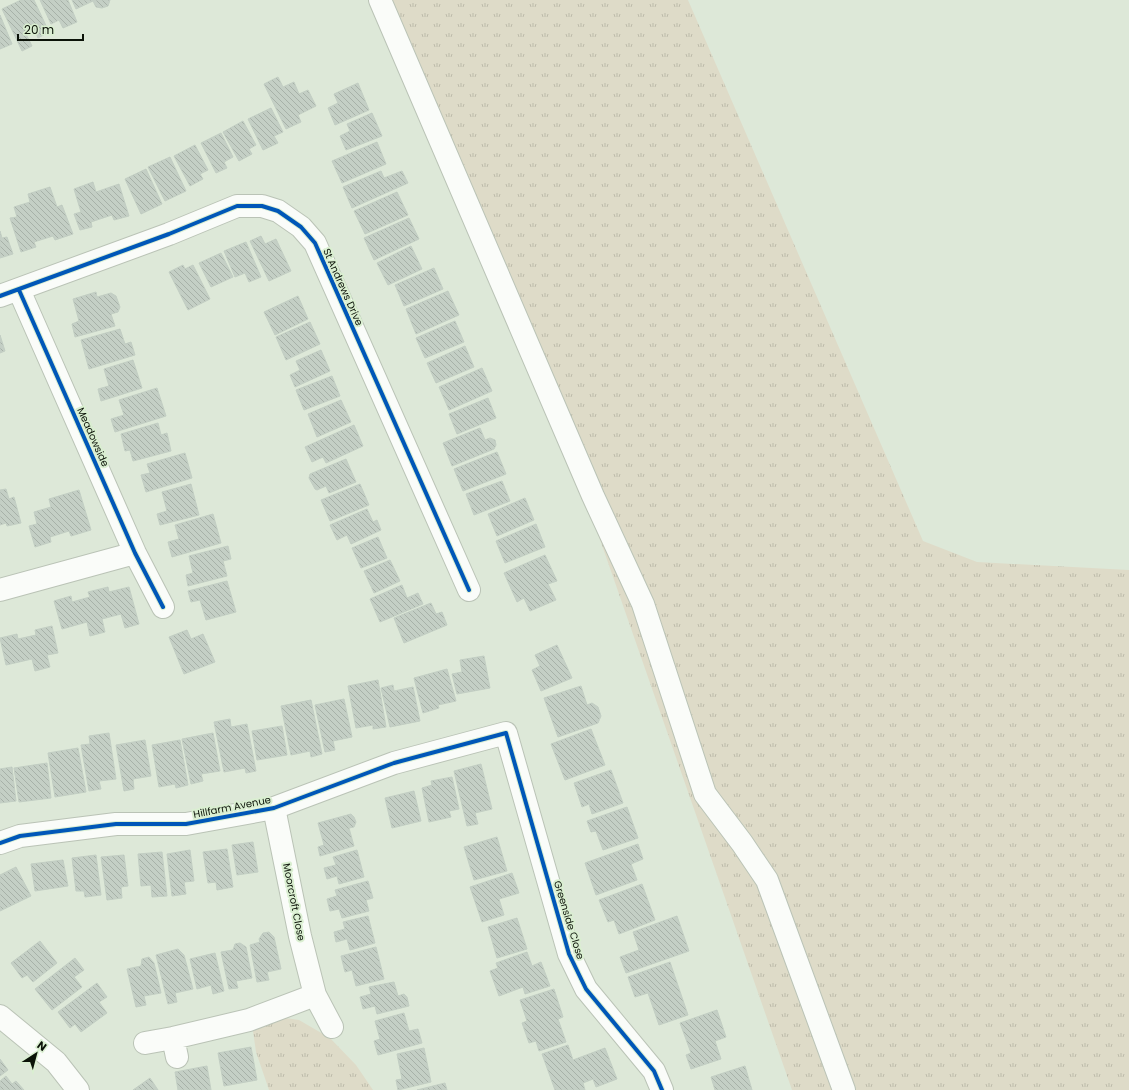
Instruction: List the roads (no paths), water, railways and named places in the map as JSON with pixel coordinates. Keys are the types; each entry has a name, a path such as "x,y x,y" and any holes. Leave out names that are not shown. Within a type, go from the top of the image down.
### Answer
{"street":[{"path":"380,0 593,496 643,604 705,794 742,843 767,880 844,1090"},
{"name":"St Andrews Drive","path":"10,293 169,234 238,206 262,206 278,211 301,227 315,243 469,590"},
{"name":"Meadowside","path":"10,293 163,608"},
{"path":"0,590 135,553"},
{"name":"Hillfarm Avenue","path":"0,843 20,836 116,824 186,824 274,808 394,763 506,733"},
{"name":"Greenside Close","path":"506,733 569,954 586,989 654,1071 662,1090"},
{"name":"Moorcroft Close","path":"274,808 300,936 315,995 332,1027"},
{"path":"145,1043 175,1048 315,995"},
{"path":"0,1016 56,1062 78,1090"}]}
